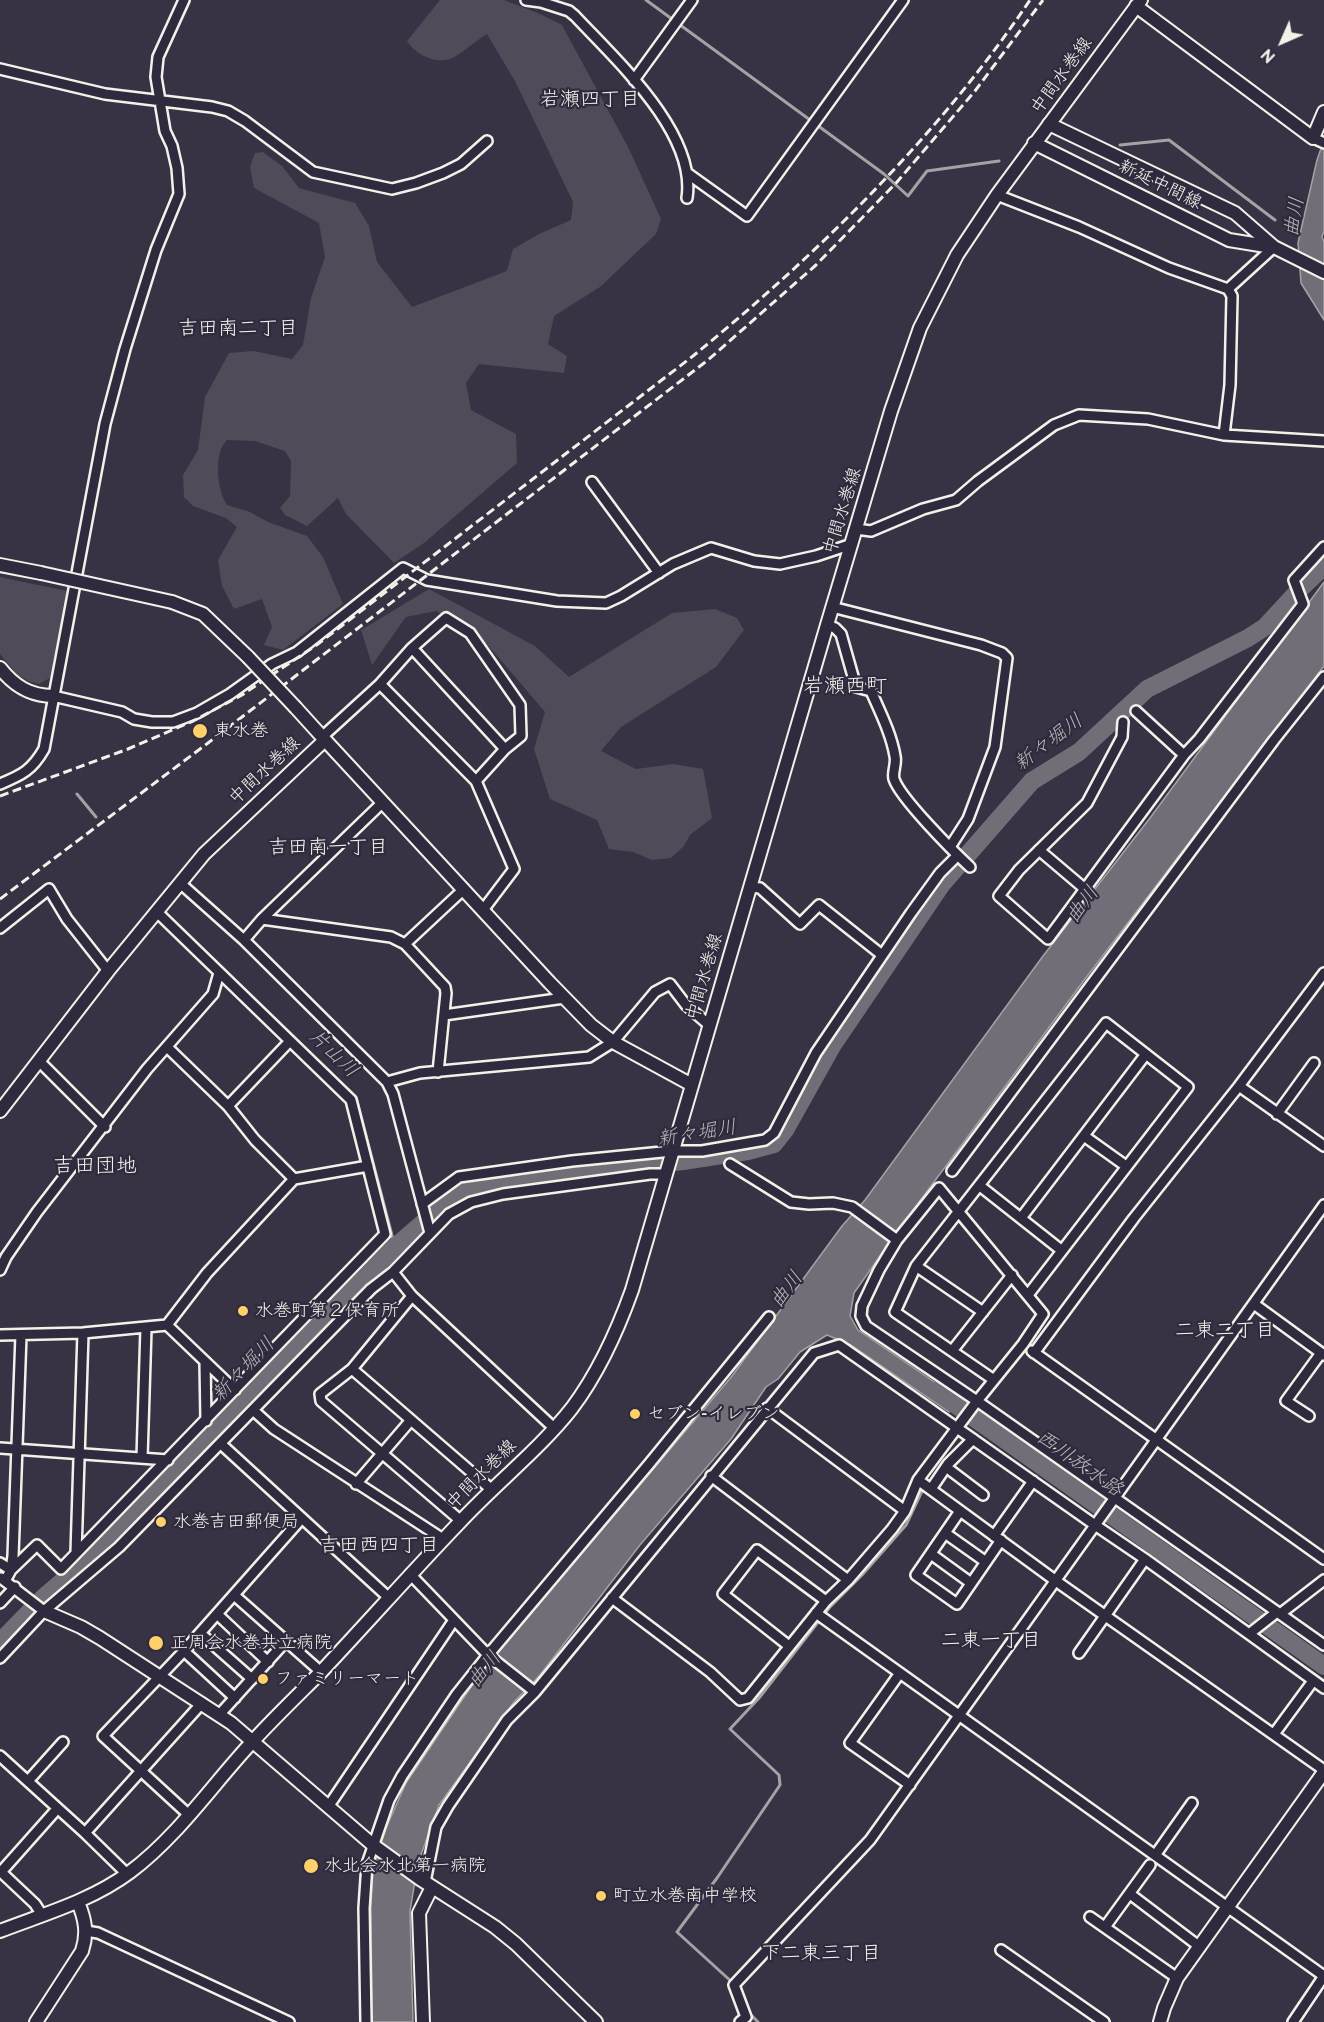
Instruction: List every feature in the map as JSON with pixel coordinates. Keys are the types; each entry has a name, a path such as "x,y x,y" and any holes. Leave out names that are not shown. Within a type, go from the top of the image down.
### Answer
{"main road":[{"name":"中間水巻線","path":"0,1931 78,1902 127,1874 149,1857 252,1742 321,1672 388,1597 554,1428 572,1408 594,1376 615,1336 632,1290 826,625 891,411 920,328 957,255 997,195 1138,3"},
{"path":"1138,3 1319,141 1324,112"},
{"name":"新延中間線","path":"1049,124 1235,213 1274,247 1324,272"},
{"name":"新延中間線","path":"1034,143 1229,240 1274,247"},
{"path":"0,565 172,602 203,614 248,657 324,738"},
{"path":"0,668 21,689 41,696 53,696"},
{"name":"中間水巻線","path":"0,1111 108,971 204,854 324,738 591,1025 613,1042 692,1085"},
{"path":"44,1611 81,1627 219,1715 375,1847 477,1914 509,1938 596,2022"},
{"path":"1161,2022 1164,2008 1177,1978 1324,1771"},
{"path":"423,2022 419,1913 426,1882"},
{"path":"36,2022 82,1951 86,1931 78,1902"}],"street":[{"path":"0,784 23,774 35,765 44,749 105,424 125,349 156,250 179,194 177,168 172,146 165,131 156,77 158,57 184,0"},
{"path":"526,0 542,1 575,16 647,94 682,152 689,186 687,198"},
{"path":"634,80 692,0"},
{"path":"687,173 747,216 903,0"},
{"path":"0,69 105,94 228,111 313,172 392,189 416,183 461,164 487,141"},
{"path":"997,195 1079,227 1170,268 1228,289 1232,296 1230,385 1224,435"},
{"path":"1228,289 1274,247"},
{"path":"856,530 872,531 923,509 956,500 1054,425 1079,415 1148,419 1224,435 1324,441"},
{"path":"592,482 659,573"},
{"path":"53,696 122,712 134,718 152,722 173,722 230,694 272,664 297,652 403,568 427,580 557,601 606,603 673,564 711,548 754,561 780,564 816,556 852,544"},
{"path":"1123,722 1122,737 1087,803 1019,870 999,896 1048,939 1185,755 1302,604 1294,580 1324,546"},
{"path":"832,607 981,645 1002,653 1007,658 995,747 968,819 950,847"},
{"path":"324,738 380,684 412,648 446,618 470,633 520,705 521,736 505,749 476,782"},
{"path":"826,625 835,628 841,634 856,687 871,691 886,724 895,755 895,781 917,812 970,867"},
{"path":"412,648 505,749"},
{"path":"952,1171 1274,740 1324,677"},
{"path":"380,684 476,782 514,869 483,910"},
{"path":"1136,711 1185,755"},
{"path":"244,939 383,802"},
{"path":"1039,850 1085,890"},
{"path":"422,1203 459,1178 572,1161 672,1151 702,1151 765,1140 774,1133 816,1053 882,955 940,873 957,856"},
{"path":"180,883 244,939 387,1082 393,1094 430,1233"},
{"path":"750,887 760,888 800,924 819,905 882,955"},
{"path":"0,928 49,889 67,920 108,971"},
{"path":"405,944 464,889"},
{"path":"44,1611 3,1580 11,1570 37,1545 61,1569 385,1234 351,1100 157,912"},
{"path":"262,919 391,938 405,944 445,987 438,1072"},
{"path":"0,1270 6,1257 37,1212 166,1047 213,994 219,973"},
{"path":"1035,1353 1134,1218 1239,1086 1324,973"},
{"path":"387,1082 420,1073 589,1056 613,1042 655,992 670,984 686,1005 709,1025"},
{"path":"444,1015 564,998"},
{"path":"994,1380 895,1312 916,1266 1106,1023 1188,1087 1028,1295"},
{"path":"228,1106 290,1041"},
{"path":"166,1047 228,1106 255,1140 294,1179"},
{"path":"1021,1218 1146,1054"},
{"path":"39,1061 105,1127"},
{"path":"1277,1114 1314,1063"},
{"path":"1239,1086 1324,1146"},
{"path":"1084,1136 1126,1166"},
{"path":"730,1164 791,1202 833,1203 852,1207 897,1240"},
{"path":"0,1335 83,1334 167,1325 207,1273 294,1179 368,1166"},
{"path":"0,1658 44,1611 119,1547 371,1289 393,1272 449,1214 471,1202 502,1194 650,1174 665,1174"},
{"path":"980,1186 1061,1250"},
{"path":"612,1598 710,1672 740,1700 748,1698 826,1601 848,1580 892,1529 905,1510 918,1480 976,1403 1023,1344 1043,1314 960,1210 939,1188 897,1240 879,1270 862,1306 861,1316 866,1326 976,1403 1114,1501 1324,1645"},
{"path":"740,2022 746,2018 734,1985 870,1840 1324,1205"},
{"path":"916,1266 983,1312"},
{"path":"393,1272 412,1296 554,1428"},
{"path":"952,1351 1012,1275"},
{"path":"412,1296 352,1369 320,1394 321,1401 461,1521"},
{"path":"1254,1304 1322,1354 1286,1401 1309,1416"},
{"path":"366,2022 365,1886 367,1864 375,1847 389,1800 402,1776 457,1694 490,1657 769,1317"},
{"path":"167,1325 235,1390"},
{"path":"141,1458 146,1328"},
{"path":"76,1553 83,1334"},
{"path":"11,1570 21,1335"},
{"path":"1023,1344 1324,1559"},
{"path":"426,1882 436,1827 507,1720 612,1598 814,1353 839,1345 960,1424 973,1439 1097,1523 1324,1688"},
{"path":"205,1362 206,1421"},
{"path":"352,1369 492,1490"},
{"path":"767,1408 905,1510"},
{"path":"253,1410 274,1429 443,1539"},
{"path":"356,1484 411,1420"},
{"path":"931,1489 946,1467 973,1439"},
{"path":"221,1444 388,1597"},
{"path":"0,1448 168,1460"},
{"path":"946,1467 983,1495"},
{"path":"711,1476 848,1580"},
{"path":"918,1480 1324,1771"},
{"path":"960,1511 916,1575 957,1604 986,1562 1033,1481"},
{"path":"189,1815 103,1736 184,1651 302,1518"},
{"path":"945,1533 986,1562"},
{"path":"789,1646 723,1594 757,1550 826,1601"},
{"path":"931,1554 971,1583"},
{"path":"1079,1653 1146,1559"},
{"path":"0,1563 11,1570"},
{"path":"410,1574 490,1657 532,1690"},
{"path":"1249,1634 1324,1580"},
{"path":"0,1603 15,1587"},
{"path":"234,1595 321,1672"},
{"path":"816,1613 1324,1976 1293,2022"},
{"path":"217,1614 268,1662"},
{"path":"328,1807 454,1620"},
{"path":"200,1633 252,1679"},
{"path":"219,1715 286,1641"},
{"path":"184,1651 235,1698"},
{"path":"900,1673 850,1743 910,1785"},
{"path":"1274,1734 1313,1681"},
{"path":"85,1833 202,1703"},
{"path":"28,1781 63,1742"},
{"path":"0,1756 127,1874"},
{"path":"1156,1854 1192,1803"},
{"path":"42,1915 35,1904 1,1872 57,1809"},
{"path":"1105,1927 1150,1865"},
{"path":"1130,1894 1200,1947"},
{"path":"1090,1917 1177,1978"},
{"path":"86,1931 98,1934 285,2021"},
{"path":"1001,1950 1104,2022"}],"shaded area":[{"path":"440,0 504,0 562,25 629,149 661,219 656,234 600,287 554,316 548,344 567,356 564,373 479,364 466,383 471,410 516,434 517,463 424,543 394,563 346,514 338,498 307,526 285,515 280,508 290,496 291,461 285,451 255,441 227,440 220,454 218,472 221,490 227,505 307,536 323,557 343,604 283,650 264,645 272,627 262,599 234,609 222,586 218,560 237,527 226,518 193,506 184,497 183,475 198,450 205,397 229,353 254,351 292,359 303,345 311,298 325,257 319,223 254,188 250,167 255,153 263,152 282,166 299,188 355,203 369,226 377,262 412,307 507,271 513,249 571,220 573,202 516,83 487,34 459,54 444,60 426,57 410,46 407,41"},
{"path":"0,577 67,591 50,678 39,684 16,674 0,654"},
{"path":"429,589 535,646 569,677 672,613 715,609 737,618 744,630 716,667 621,727 601,751 636,769 673,764 703,769 712,818 690,835 684,846 671,858 652,860 633,852 609,849 597,820 550,799 534,749 545,712 472,629 436,611 406,617 372,665 361,630"}],"water":[{"path":"1324,140 1324,231 1322,237 1324,242 1324,320 1301,283 1298,243 1317,160"},
{"name":"曲川","path":"1324,582 1324,666 1088,975 854,1293 850,1316 858,1330 958,1398 949,1412 851,1345 827,1335 800,1352 778,1379 766,1387 731,1439 640,1545 540,1675 514,1702 439,1805 418,1863 410,1911 413,2022 372,2022 373,1869 386,1828 406,1783 479,1675 732,1376"}],"waterway":[{"path":"646,0 884,174 908,196 927,171 999,161"},
{"name":"曲川","path":"1120,145 1169,140 1275,220"},
{"name":"新々堀川","path":"0,1642 44,1597 107,1543 395,1247 461,1193 499,1182 683,1161 748,1151 774,1144 785,1130 832,1046 942,884 1032,781 1079,752 1147,689 1248,638 1265,627 1324,566"},
{"name":"片山川","path":"77,794 96,817"},
{"name":"片山川","path":"179,926 356,1097 395,1247"},
{"name":"西川放水路","path":"936,1391 1324,1666"},
{"path":"733,1983 677,1932 780,1785 779,1775 730,1729 759,1698 829,1608 906,1525 922,1491"},
{"path":"746,2004 751,2015 758,2022"}],"railway":[{"path":"0,796 128,749 193,721 242,695 318,644 693,356 785,277 917,145 995,50 1030,0"},
{"path":"0,899 208,743 708,360 816,265 897,182 975,91 1043,0"}],"place":[{"name":"東水巻","path":"200,731"},
{"name":"水巻町第２保育所","path":"243,1311"},
{"name":"セブン-イレブン","path":"635,1414"},
{"name":"水巻吉田郵便局","path":"161,1522"},
{"name":"正周会水巻共立病院","path":"156,1643"},
{"name":"ファミリーマート","path":"263,1679"},
{"name":"水北会水北第一病院","path":"311,1866"},
{"name":"町立水巻南中学校","path":"601,1896"}],"district":[{"name":"岩瀬四丁目","path":"590,100"},
{"name":"吉田南二丁目","path":"238,329"},
{"name":"岩瀬西町","path":"845,687"},
{"name":"吉田南一丁目","path":"328,848"},
{"name":"吉田団地","path":"95,1167"},
{"name":"二東二丁目","path":"1225,1331"},
{"name":"吉田西四丁目","path":"379,1546"},
{"name":"二東一丁目","path":"991,1641"},
{"name":"下二東三丁目","path":"821,1954"}]}
